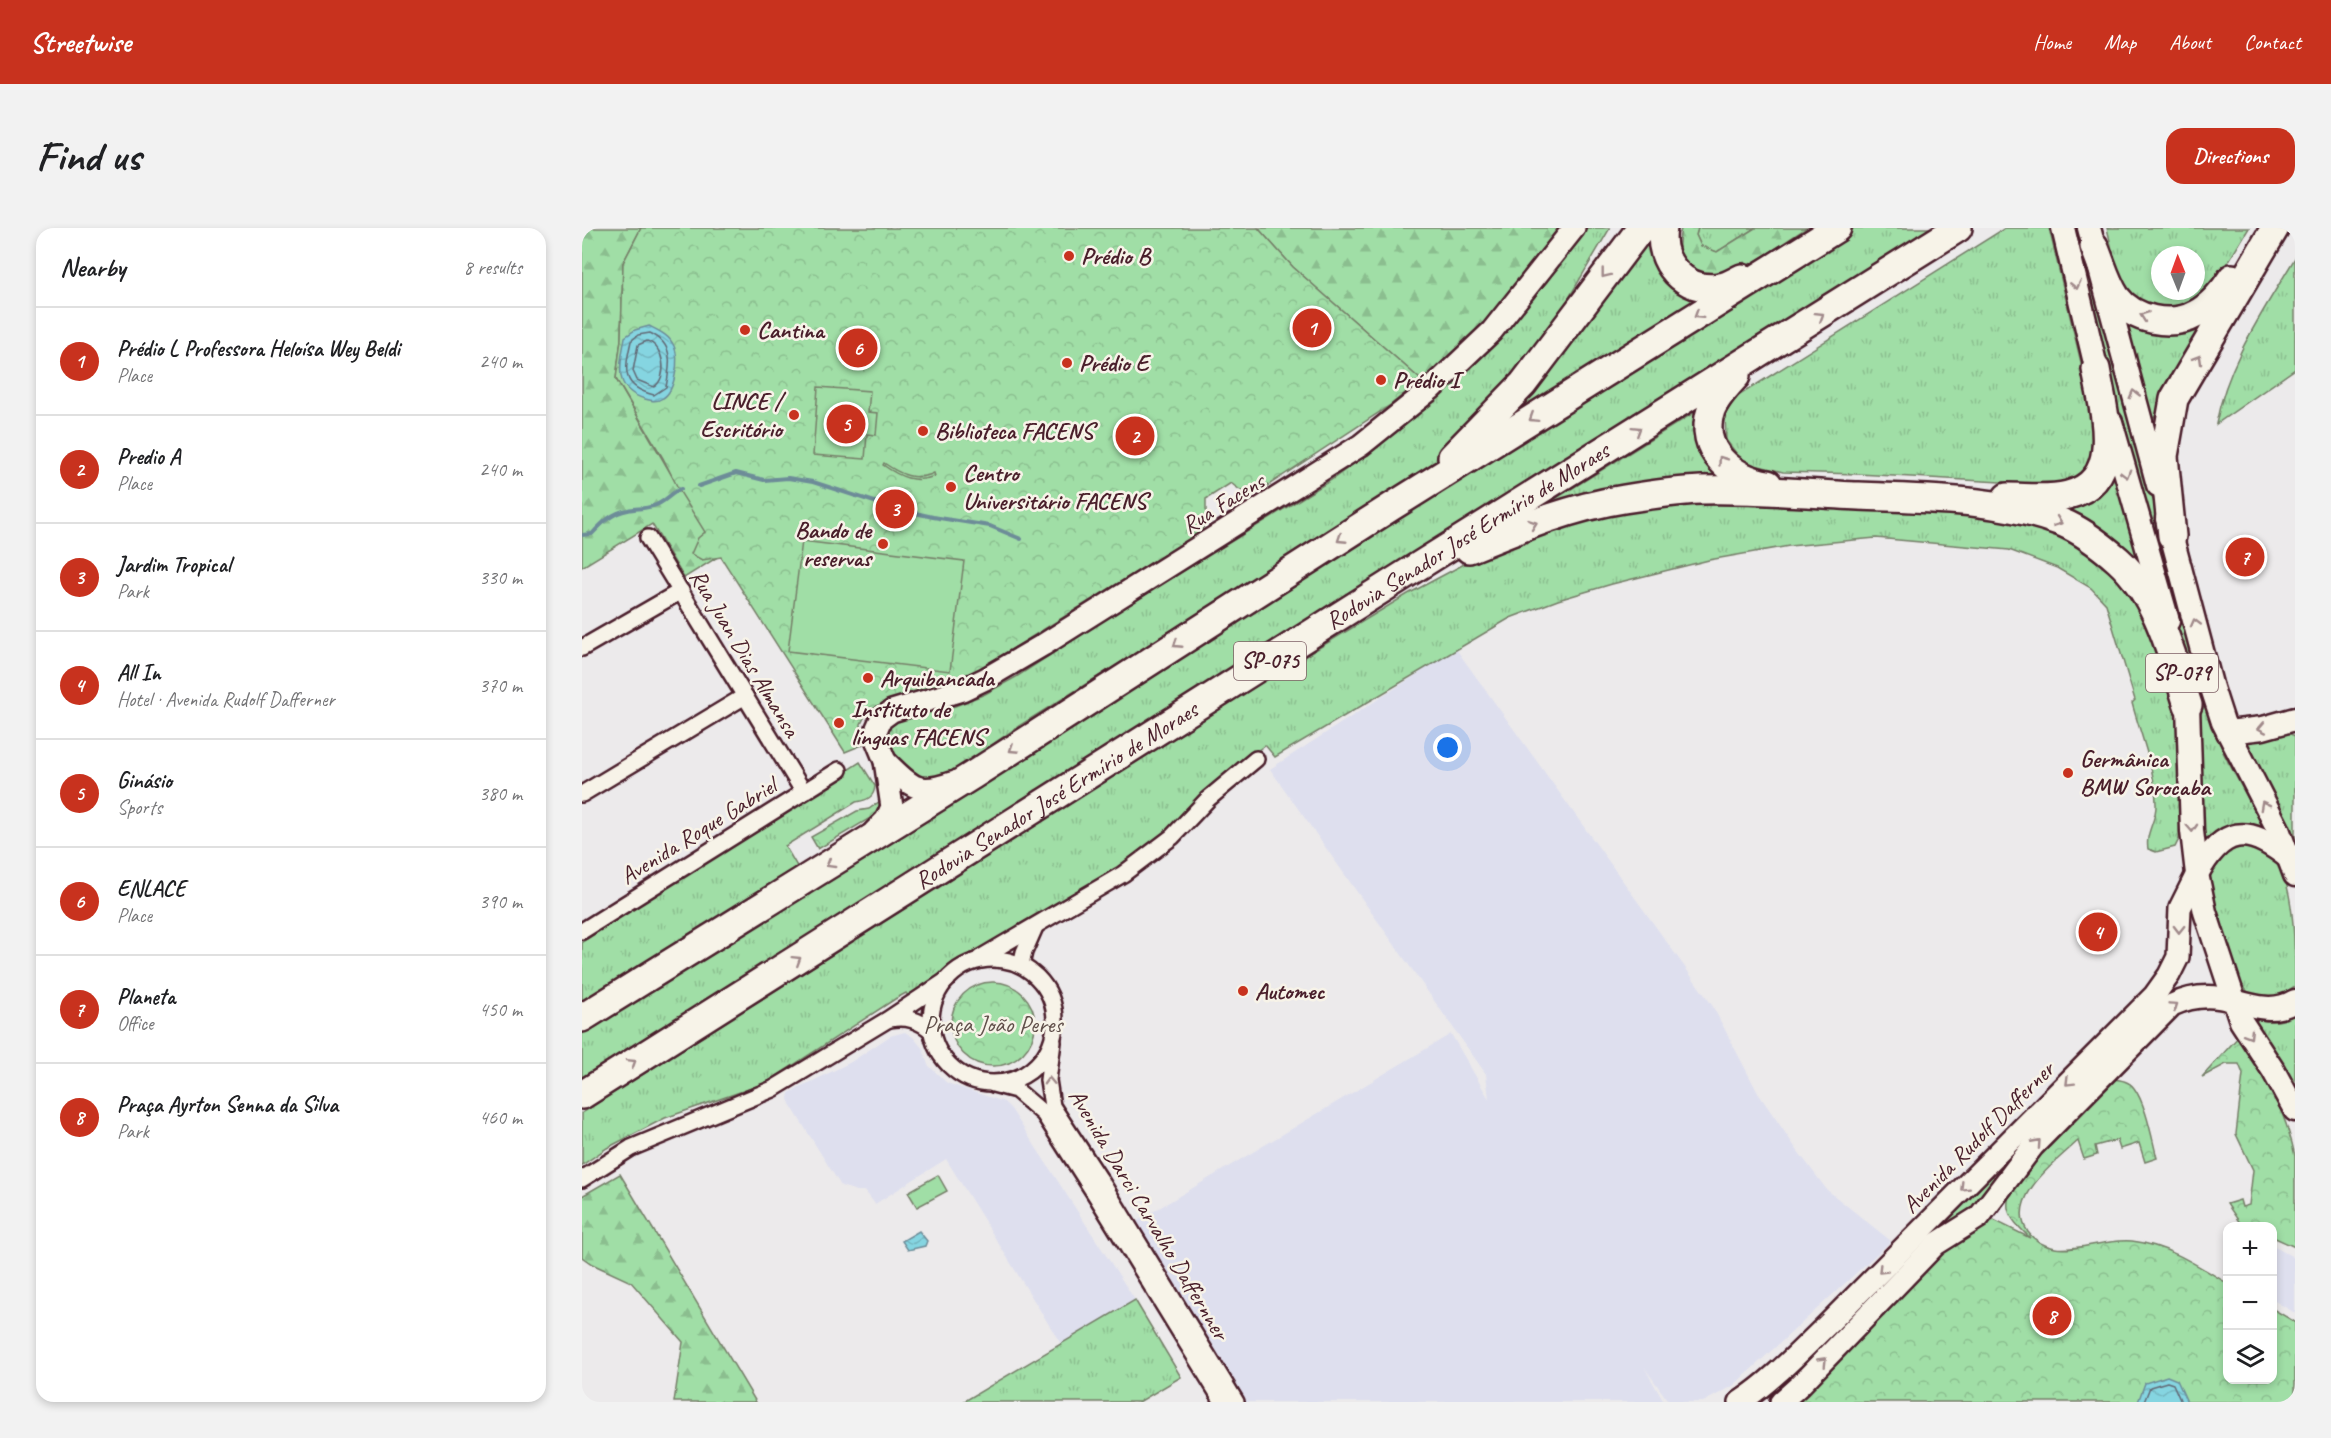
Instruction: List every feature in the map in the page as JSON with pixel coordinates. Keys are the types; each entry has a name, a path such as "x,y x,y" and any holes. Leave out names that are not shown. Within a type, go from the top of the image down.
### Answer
{"highway":[{"path":"1391,507 1454,454 1523,384 1641,228"},
{"path":"1664,228 1662,243 1666,258 1673,270 1687,282 1706,287 1720,287 1732,283 1803,249"},
{"name":"SP-075","path":"582,1018 973,776 1391,507 1837,228"},
{"name":"Rodovia Senador José Ermírio de Moraes","path":"582,1095 1958,228"},
{"path":"2092,237 2112,290 2130,311 2150,319 2175,321 2196,314 2213,301 2227,285 2262,228"},
{"path":"2172,536 2164,456 2174,399 2275,228"},
{"path":"1789,335 1735,377 1714,404 1709,420 1710,439 1723,464 1734,473 1767,484 2044,498 2067,495 2082,490 2099,472 2105,458 2107,431 2096,369"},
{"path":"1401,577 1539,521 1622,499 1700,490 1929,499 2010,508 2062,522 2094,541 2119,560 2136,580 2150,602 2169,647 2188,705"}],"main road":[{"name":"Rua Facens","path":"860,846 879,829 892,807 885,761 876,739 881,719 892,711 962,690 984,679 1043,645 1370,438 1432,388 1492,331 1574,228"},
{"name":"SP-079","path":"2063,228 2096,369 2179,661 2188,705 2192,831 2197,874 2213,938 2237,997 2241,1021 2273,1070 2295,1110"},
{"name":"SP-079","path":"2092,237 2212,688 2228,732 2278,830 2293,869"},
{"path":"2228,732 2263,728 2295,719"},
{"path":"885,761 905,780 921,790 934,790 973,776"},
{"path":"2197,874 2212,849 2223,840 2239,835 2257,836 2271,843 2293,869"},
{"name":"Avenida Rudolf Dafferner","path":"1740,1402 1788,1363 2154,996 2178,957 2180,908 2197,874"},
{"path":"2237,997 2271,1009 2286,1006 2295,1001"},
{"name":"Avenida Rudolf Dafferner","path":"1780,1402 1800,1385 1936,1244 1979,1217 2033,1146 2172,1005 2187,998 2237,997"},
{"path":"1987,1164 2001,1176 2001,1189"},
{"path":"1941,1210 1939,1222 1942,1230 1947,1232 1962,1229"}],"street":[{"name":"Rua Juan Dias Almansa","path":"648,538 803,791"},
{"path":"582,648 681,591"},
{"path":"582,794 745,696"},
{"path":"582,1179 631,1148 773,1089 887,1020 947,980 958,970 1035,927 1123,873 1172,837 1208,799 1256,759"},
{"name":"Avenida Roque Gabriel","path":"582,931 839,770"},
{"path":"1021,965 1035,927"},
{"path":"947,980 937,995 932,1013 932,1031 937,1048 946,1063 960,1074 975,1081 993,1084 1012,1081 1029,1072 1044,1059 1053,1042 1056,1024 1054,1006 1047,990 1036,975 1021,965 1005,960 989,959 972,963"},
{"path":"887,1020 903,1017 922,1022 932,1031"},
{"name":"Avenida Darci Carvalho Daffernner","path":"1053,1042 1048,1080 1052,1106 1223,1402"},
{"name":"Avenida Darci Carvalho Daffernner","path":"993,1084 1016,1090 1044,1114 1132,1242 1236,1402"}],"shaded area":[{"path":"1456,649 1712,1005 1758,1093 1797,1150 1827,1190 1891,1241 1733,1386 1703,1402 1669,1402 1644,1367 1664,1402 1244,1402 1134,1223 1451,1034 1489,1099 1486,1074 1270,769"},
{"path":"905,1032 913,1037 923,1049 928,1065 947,1083 1004,1102 1011,1109 1135,1300 1061,1344 946,1159 875,1204 865,1191 841,1186 790,1104 789,1093 851,1062 890,1036"},
{"path":"2277,1248 2295,1258 2295,1313 2277,1302"}],"green space":[{"path":"582,228 641,228 623,263 621,339 616,379 721,555 684,578 652,524 582,567"},
{"name":"Centro Universitário FACENS","path":"641,228 1258,228 1293,267 1421,380 1389,406 1258,492 1243,491 1231,483 1206,499 1206,516 1202,531 978,670 940,688 883,703 867,712 861,724 862,745 845,752 721,557 702,560 691,554 698,538 705,532 616,379 621,339 623,263"},
{"path":"1258,228 1560,228 1525,277 1479,334 1421,380 1293,267"},
{"path":"1582,228 1610,228 1523,376 1462,438 1419,476 1019,726 943,779 923,781 900,767 885,743 888,729 898,719 955,706 985,694 1016,677 1331,480 1380,445 1425,408 1513,319 1565,257"},
{"path":"1645,228 1703,296 1498,427"},
{"path":"1681,228 1698,228 1696,235 1701,246 1717,252 1755,228 1807,228 1751,264 1720,275 1705,275 1692,269 1680,255"},
{"path":"1698,228 1755,228 1717,252 1701,246 1696,235"},
{"path":"1854,228 1933,228 582,1082 582,1034"},
{"path":"2005,228 2049,228 2098,434 2099,456 2082,478 2056,485 1783,472 1743,462 1726,440 1725,415 1735,398"},
{"path":"2068,228 2081,228 2209,711 2223,752 2263,827 2262,832 2203,845 2201,734 2196,700"},
{"path":"2107,228 2249,228 2205,296 2205,246 2151,246 2151,300 2202,300 2200,303 2168,310 2149,308 2128,292 2117,268"},
{"path":"2295,258 2295,369 2216,424 2221,401 2238,358 2259,317"},
{"path":"2233,286 2148,428 2121,315 2151,326"},
{"path":"818,387 870,391 868,412 878,413 876,435 867,434 865,459 813,455"},
{"path":"1711,402 1728,479 1510,527"},
{"path":"2110,452 2150,587 2041,503 2064,500"},
{"path":"884,463 914,477 934,473 935,476 921,479 908,478 889,469 883,465"},
{"path":"1756,503 2011,517 2057,527 2092,549 2147,611 2181,708 2183,742 2179,839 2175,847 2156,852 2148,849 2148,837 2156,810 2153,779 2132,703 2135,700 2106,604 2091,588 2057,568 2009,550 1876,538 1789,546 1709,560 1612,584 1558,600 1510,618 1275,757 1265,745 1169,833 1118,872 910,998 906,993 895,999 766,1083 665,1118 607,1148 582,1165 582,1113 1264,681 1408,594 1468,562 1558,527 1632,509 1678,504"},
{"path":"802,541 964,561 950,671 788,651"},
{"path":"2288,733 2295,736 2295,848 2243,745"},
{"path":"860,762 875,786 873,793 869,798 856,802 785,846 798,868 582,1004 582,942"},
{"path":"880,801 878,810 872,817 818,849 811,837 857,811 869,809"},
{"path":"2252,844 2278,863 2284,875 2291,906 2295,986 2272,1001 2252,996 2240,982 2226,950 2211,892 2210,877 2216,861 2230,850"},
{"name":"Praça João Peres","path":"993,982 1009,985 1023,994 1032,1008 1035,1024 1032,1040 1023,1054 1009,1063 993,1066 977,1063 963,1054 954,1040 951,1024 954,1008 963,994 977,985"},
{"path":"2295,1014 2295,1095 2246,1016 2258,1020 2277,1021"},
{"path":"2240,1035 2273,1093 2291,1140 2295,1156 2295,1247 2277,1239 2277,1222 2239,1222 2227,1204 2240,1200 2242,1207 2249,1205 2253,1170 2236,1134 2243,1074 2239,1064 2226,1064 2202,1077"},
{"path":"2113,1079 2130,1084 2142,1103 2157,1158 2145,1162 2139,1143 2120,1149 2117,1140 2095,1146 2097,1155 2084,1159 2078,1141 2046,1170 2028,1194 2023,1207 2023,1219 2028,1232 2033,1238 2047,1246 2063,1249 2113,1241 2145,1243 2170,1251 2223,1281 2223,1384 2277,1384 2277,1311 2295,1322 2295,1402 1786,1402 1961,1234 1994,1220 2030,1238 2016,1224 2009,1211 2008,1197 2016,1178"},
{"path":"620,1174 756,1402 674,1402 683,1342 631,1282 582,1257 582,1196"},
{"path":"938,1175 947,1191 917,1207 908,1192"},
{"path":"1991,1175 1997,1179 1986,1200 1956,1224 1948,1222 1948,1217"},
{"path":"1135,1300 1181,1377 1139,1402 963,1402"}],"water":[{"path":"649,326 669,339 676,352 675,374 671,389 657,401 634,395 627,389 621,374 625,337 635,330"},
{"path":"919,1231 927,1241 925,1246 908,1250 902,1241"},
{"path":"2167,1376 2177,1380 2187,1402 2138,1402 2145,1383"}],"waterway":[{"path":"699,486 736,473 764,480 788,478 813,482 893,508 990,526 1021,539"},
{"path":"582,535 592,534 617,513 657,505 681,489"}],"place":[{"name":"Prédio B","path":"1069,256"},
{"name":"Prédio L Professora Heloísa Wey Beldi","path":"1312,328"},
{"name":"Cantina","path":"745,330"},
{"name":"ENLACE","path":"858,348"},
{"name":"Prédio E","path":"1067,363"},
{"name":"Prédio I","path":"1381,380"},
{"name":"LINCE / Escritório","path":"794,415"},
{"name":"Ginásio","path":"846,424"},
{"name":"Biblioteca FACENS","path":"923,431"},
{"name":"Predio A","path":"1135,436"},
{"name":"Centro Universitário FACENS","path":"951,487"},
{"name":"Jardim Tropical","path":"895,509"},
{"name":"Bando de reservas","path":"883,544"},
{"name":"Planeta","path":"2245,557"},
{"name":"Arquibancada","path":"868,678"},
{"name":"Instituto de línguas FACENS","path":"839,723"},
{"name":"Germânica BMW Sorocaba","path":"2068,773"},
{"name":"All In","path":"2098,932"},
{"name":"Automec","path":"1243,991"},
{"name":"Praça Ayrton Senna da Silva","path":"2052,1316"}]}
